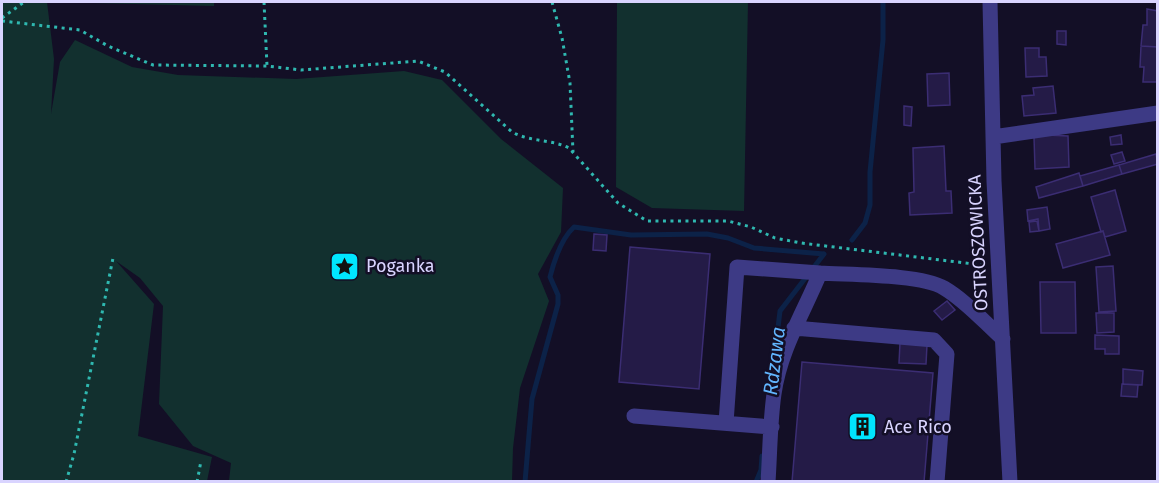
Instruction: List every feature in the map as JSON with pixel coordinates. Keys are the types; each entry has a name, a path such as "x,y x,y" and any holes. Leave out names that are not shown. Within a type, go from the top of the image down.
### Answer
{"street":[{"name":"OSTROSZOWICKA","path":"990,2 998,268 1010,482"},
{"path":"993,137 1158,113"},
{"path":"726,423 737,267 910,278 942,286 964,302 1003,339"},
{"path":"768,482 774,393 794,328 820,273"},
{"path":"794,328 934,340 947,354 937,482"},
{"path":"634,416 772,427"}],"path":[{"path":"2,20 24,2"},
{"path":"264,2 267,66"},
{"path":"552,2 562,38 570,83 573,152"},
{"path":"2,20 81,30 108,46 153,64 267,66 301,70 418,61 445,72 512,132 521,137 558,143 573,152 618,202 647,221 728,221 751,227 775,238 801,243 998,268"},
{"path":"66,482 74,454 113,258"},
{"path":"197,482 201,461"}],"green space":[{"path":"2,2 47,2 54,59 51,114 60,62 75,40 132,67 178,75 296,79 404,71 442,80 501,139 563,188 561,232 538,274 549,301 520,388 513,448 512,481 229,481 231,463 193,446 159,404 163,306 140,278 116,261 154,304 138,436 212,457 207,481 2,481"},
{"path":"52,2 214,2 214,6"},
{"path":"617,2 748,2 744,211 652,208 616,187"}],"building":[{"path":"1147,9 1158,11 1158,47 1141,46 1143,25 1147,25"},
{"path":"1057,31 1066,31 1066,45 1057,44"},
{"path":"1141,46 1158,47 1157,82 1143,82 1144,67 1140,67"},
{"path":"1025,48 1039,48 1039,57 1046,57 1047,76 1026,77"},
{"path":"949,73 950,105 928,106 927,74"},
{"path":"1053,86 1056,113 1024,116 1022,96 1034,95 1033,88"},
{"path":"904,106 912,107 911,126 904,125"},
{"path":"1121,135 1122,144 1111,145 1110,137"},
{"path":"1068,136 1069,167 1035,169 1034,137"},
{"path":"944,146 946,191 951,191 952,213 910,215 909,193 914,192 913,148"},
{"path":"1122,152 1125,161 1114,164 1111,155"},
{"path":"1156,154 1158,164 1122,174 1119,165"},
{"path":"1119,165 1122,174 1083,186 1080,176"},
{"path":"1079,173 1083,186 1039,198 1036,187"},
{"path":"1115,190 1126,231 1105,237 1103,231 1101,232 1091,197"},
{"path":"1047,207 1050,229 1039,231 1038,219 1028,221 1027,210"},
{"path":"1037,221 1039,231 1030,232 1029,222"},
{"path":"1103,231 1110,255 1063,268 1056,244"},
{"path":"594,234 607,235 606,251 593,250"},
{"path":"630,247 710,254 699,389 619,382"},
{"path":"1113,266 1116,311 1099,312 1096,267"},
{"path":"1040,282 1075,282 1076,333 1041,333"},
{"path":"947,301 955,310 942,320 934,311"},
{"path":"1096,313 1114,313 1114,332 1097,333"},
{"path":"1095,335 1119,336 1119,354 1105,354 1105,349 1095,349"},
{"path":"900,343 927,345 926,364 899,363"},
{"name":"Ace Rico","path":"802,362 933,373 924,482 792,482"},
{"path":"1123,369 1143,371 1142,385 1123,384"},
{"path":"1122,384 1138,385 1137,397 1121,396"}],"waterway":[{"name":"Rdzawa","path":"852,240 865,223 870,205 870,172 883,40 883,2"},
{"path":"525,482 532,399 558,304 558,295 550,277 562,243 574,227 631,235 707,234 728,238 754,248 824,254"},
{"name":"Rdzawa","path":"773,369 780,311 824,254"},
{"name":"Rdzawa","path":"756,482 761,470 762,456"}],"place":[{"name":"Poganka","path":"345,266"},
{"name":"Ace Rico","path":"863,427"}]}
